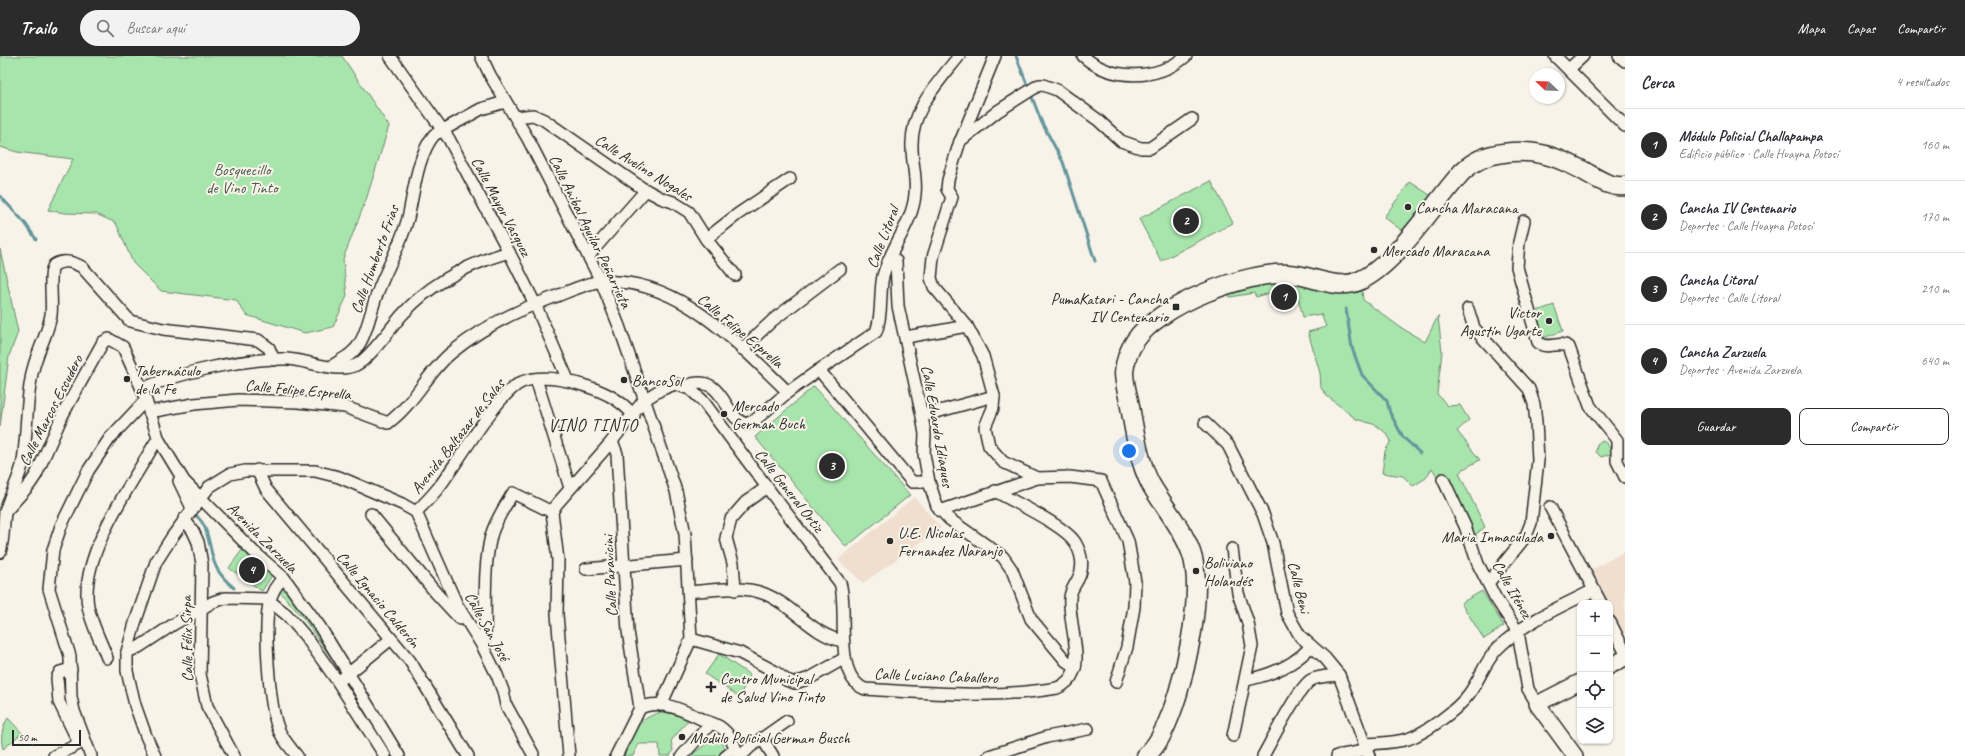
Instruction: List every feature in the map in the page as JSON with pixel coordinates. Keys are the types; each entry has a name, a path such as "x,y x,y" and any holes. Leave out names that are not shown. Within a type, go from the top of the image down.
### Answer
{"highway":[{"path":"1146,756 1163,732 1180,685 1192,632 1197,587 1191,552 1186,539 1149,481 1135,433 1124,373 1129,353 1141,332 1151,323 1176,307 1228,284 1246,279 1288,274 1342,285 1358,282 1388,260 1462,172 1468,166 1485,156 1518,151 1538,152 1562,160 1602,181 1625,186"}],"main road":[{"path":"1613,664 1625,658"},
{"path":"1537,704 1577,684"},
{"name":"Calle Iténez","path":"1537,704 1575,756"}],"street":[{"name":"Calle Mayor Vasquez","path":"390,56 449,139 535,304 568,380"},
{"name":"Calle Anibal Aguilar Peñarrieta","path":"481,56 505,102 516,117 602,281 676,491 685,534 691,639 661,705"},
{"name":"Calle Litoral","path":"686,386 700,383 708,385 727,403 739,421 746,424 755,420 788,392 876,332 881,310 880,299 883,276 908,218 915,194 912,149 916,118 931,92 959,56"},
{"path":"995,56 960,141 948,180 947,189 952,197 933,257 931,278 934,287 967,326 983,356 994,396 992,408 985,428 989,446 1003,462 1037,478"},
{"path":"1082,56 1099,66 1112,71 1140,75 1154,74 1168,68 1186,56"},
{"path":"1555,56 1625,126"},
{"path":"1569,69 1583,56"},
{"path":"1619,56 1625,62"},
{"path":"960,141 998,111 1039,85 1057,90 1098,120 1116,138 1130,146 1150,148 1192,120"},
{"name":"Calle Humberto Frias","path":"332,366 349,356 360,344 364,335 377,293 406,225 422,155 434,135 481,109 505,102"},
{"name":"Calle Avelino Nogales","path":"516,117 533,115 544,120 646,190 673,202 689,212 706,239 735,275"},
{"path":"706,239 738,214 790,179"},
{"path":"588,256 646,190"},
{"path":"1524,221 1519,242 1518,267 1538,342 1544,346 1562,344 1568,346 1590,406 1597,418 1621,441 1617,461 1625,476"},
{"path":"142,389 165,379 194,372 274,360 288,359 344,368 356,365 402,315 432,287 461,269 509,252"},
{"name":"Calle Eduardo Idiaques","path":"891,257 896,262 898,306 906,337 922,416 925,434 924,454 929,482 940,510 949,519 1003,557 1015,575 1031,619 1066,661 1076,668"},
{"path":"0,552 3,541 5,512 23,462 27,406 34,364 48,330 51,317 53,295 50,277 52,267 57,263 67,262 76,264 82,268 127,319 137,323 163,328 245,337 258,340 269,348 274,360"},
{"path":"742,349 773,320 840,269"},
{"name":"Calle Felipe Esprella","path":"146,406 238,400 291,402 345,407 388,423 399,415 433,371 450,354 472,336 535,304 602,281 633,283 653,288 692,308 742,349 788,392"},
{"path":"1468,309 1474,328 1529,389 1534,404 1536,422 1538,460 1530,527 1522,542 1489,582"},
{"path":"906,337 967,326"},
{"path":"110,340 124,356 146,406"},
{"path":"110,340 123,347 142,389 157,442 182,486 192,508"},
{"name":"Calle Marcos Escudero","path":"5,512 33,479 63,414 110,340"},
{"path":"819,370 912,482 929,482"},
{"path":"536,379 570,488"},
{"name":"Avenida Baltazar de Salas","path":"155,756 135,705 127,671 127,652 135,623 156,562 184,519 209,487 230,474 257,470 302,470 326,473 402,504 416,512 439,488 477,431 510,392 523,382 536,379 568,380 598,389 622,405 634,416"},
{"path":"569,756 557,614 558,560 552,512 570,488 634,416 644,400 668,386 675,384 686,386"},
{"name":"Calle General Ortiz","path":"686,386 704,401 767,487 840,582 844,596 843,640"},
{"path":"922,416 994,396"},
{"path":"91,756 59,702 57,678 60,672 71,669 70,656 49,589 53,550 61,526 88,471 110,438 146,406"},
{"name":"Calle Beni","path":"1205,423 1228,445 1262,514 1273,543 1287,613 1300,636 1325,658 1339,675 1366,744 1369,756"},
{"name":"Calle Paravicini","path":"612,441 617,454 628,631 640,708"},
{"path":"107,658 88,606 89,577 93,559 115,512 157,442"},
{"name":"Avenida Zarzuela","path":"157,442 184,481 254,552 284,578 320,627 399,756"},
{"name":"Calle Ignacio Calderón","path":"257,470 266,489 410,660 468,756"},
{"path":"940,510 1037,478 1070,477 1101,481 1128,541 1135,582 1134,607 1116,682"},
{"name":"Calle Iténez","path":"1443,478 1465,526 1478,564 1489,582 1495,597 1518,632 1528,689 1537,704"},
{"path":"735,590 733,563 726,538 731,519 746,502 767,487"},
{"path":"995,491 1058,526 1068,534 1076,544 1083,564 1070,597 1076,668"},
{"path":"482,645 485,638 487,566 491,536 495,524 513,492 552,512"},
{"path":"1550,507 1599,600"},
{"name":"Calle San José","path":"416,512 447,584 465,619 482,645 499,680 506,705 533,754"},
{"path":"371,514 436,593 458,617 465,619"},
{"name":"Calle Félix Sirpa","path":"184,519 193,531 201,554 200,674 207,706 234,756"},
{"path":"1232,549 1238,593 1252,636 1252,646 1246,680 1233,736"},
{"path":"586,569 687,560"},
{"path":"284,578 276,587 270,600 268,626 269,680 273,710 281,734 297,756"},
{"path":"689,592 750,590 765,594 780,602 818,630 831,637 843,640"},
{"path":"1337,756 1359,752 1366,744 1408,739 1454,710 1469,694 1492,654 1518,632 1557,608 1594,590"},
{"path":"127,652 140,647 174,624 200,611 213,602 225,598 262,597 270,600 295,624 338,682 385,756"},
{"path":"1613,628 1625,652"},
{"path":"338,682 391,639"},
{"path":"691,639 740,653 774,671 786,680 795,683 799,683 810,678 845,658"},
{"name":"Calle Luciano Caballero","path":"843,640 845,658 855,682 865,689 942,694 1008,694 1057,688 1067,682 1076,668"},
{"path":"1246,680 1267,676 1303,656 1311,646"},
{"path":"1263,756 1288,711 1307,684 1321,677 1339,675"},
{"path":"616,756 640,708 650,704 661,705 691,713 719,726 726,732 738,753"},
{"path":"724,756 738,753 750,747 787,721"},
{"path":"682,756 711,723"},
{"path":"989,756 1048,737 1088,729"},
{"path":"762,738 772,756"},
{"path":"54,756 82,742"}],"shaded area":[{"path":"914,497 941,528 863,583 838,560"},
{"path":"1625,551 1625,643 1613,618 1613,600 1604,600 1590,571"}],"green space":[{"name":"Bosquecillo de Vino Tinto","path":"0,56 342,56 389,126 366,200 343,259 347,296 333,327 305,333 246,315 236,300 161,291 133,263 116,223 96,214 65,213 48,210 73,159 17,152 0,147"},
{"path":"1211,181 1233,223 1161,261 1139,219"},
{"name":"Cancha Maracana","path":"1410,182 1433,197 1405,233 1384,217"},
{"path":"0,249 18,332 9,356 0,427"},
{"path":"1271,280 1301,284 1339,293 1362,291 1363,300 1400,327 1425,342 1438,316 1442,352 1437,394 1448,406 1460,405 1469,420 1457,431 1480,460 1459,473 1485,527 1476,534 1476,557 1456,507 1432,468 1426,478 1413,486 1403,476 1382,473 1385,451 1391,441 1387,434 1376,425 1356,419 1327,396 1321,388 1320,373 1308,332 1326,327 1321,314 1303,317 1297,294 1273,292 1256,297 1254,293 1230,297 1226,292"},
{"name":"Victor Agustín Ugarte","path":"1554,305 1563,331 1543,338 1534,312"},
{"path":"814,386 910,495 846,547 755,437"},
{"path":"1601,441 1608,445 1611,454 1601,457 1596,452 1597,444"},
{"path":"242,550 274,572 262,591 229,568"},
{"path":"285,584 296,593 339,669 304,619 279,591"},
{"path":"1482,591 1504,626 1484,639 1461,603"},
{"path":"719,654 750,675 739,697 705,674"},
{"path":"662,712 676,714 689,719 671,741 673,750 670,756 660,756 659,744 638,744 633,756 624,756 633,733 641,723 646,718"},
{"path":"8,718 22,733 3,749 2,733"},
{"path":"717,736 727,751 720,756 690,756"}],"waterway":[{"path":"1016,56 1042,123 1063,162 1095,261"},
{"path":"0,196 25,223 36,239"},
{"path":"1346,309 1352,348 1362,375 1387,401 1390,413 1403,437 1420,453"},
{"path":"194,513 204,526 216,567 234,588"}],"place":[{"name":"Cancha Maracana","path":"1408,207"},
{"name":"Cancha IV Centenario","path":"1186,221"},
{"name":"Mercado Maracana","path":"1374,250"},
{"name":"Módulo Policial Challapampa","path":"1284,297"},
{"name":"PumaKatari - Cancha IV Centenario","path":"1176,307"},
{"name":"Victor Agustín Ugarte","path":"1549,321"},
{"name":"Tabernáculo de la Fe","path":"127,379"},
{"name":"BancoSol","path":"624,380"},
{"name":"Mercado German Buch","path":"724,414"},
{"name":"Cancha Litoral","path":"832,466"},
{"name":"Maria Inmaculada","path":"1551,536"},
{"name":"U.E. Nicolas Fernandez Naranjo","path":"890,541"},
{"name":"Cancha Zarzuela","path":"252,570"},
{"name":"Boliviano Holandés","path":"1196,571"},
{"name":"Centro Municipal de Salud Vino Tinto","path":"711,687"},
{"name":"Modulo Policial German Busch","path":"682,737"}],"district":[{"name":"VINO TINTO","path":"593,425"}]}
